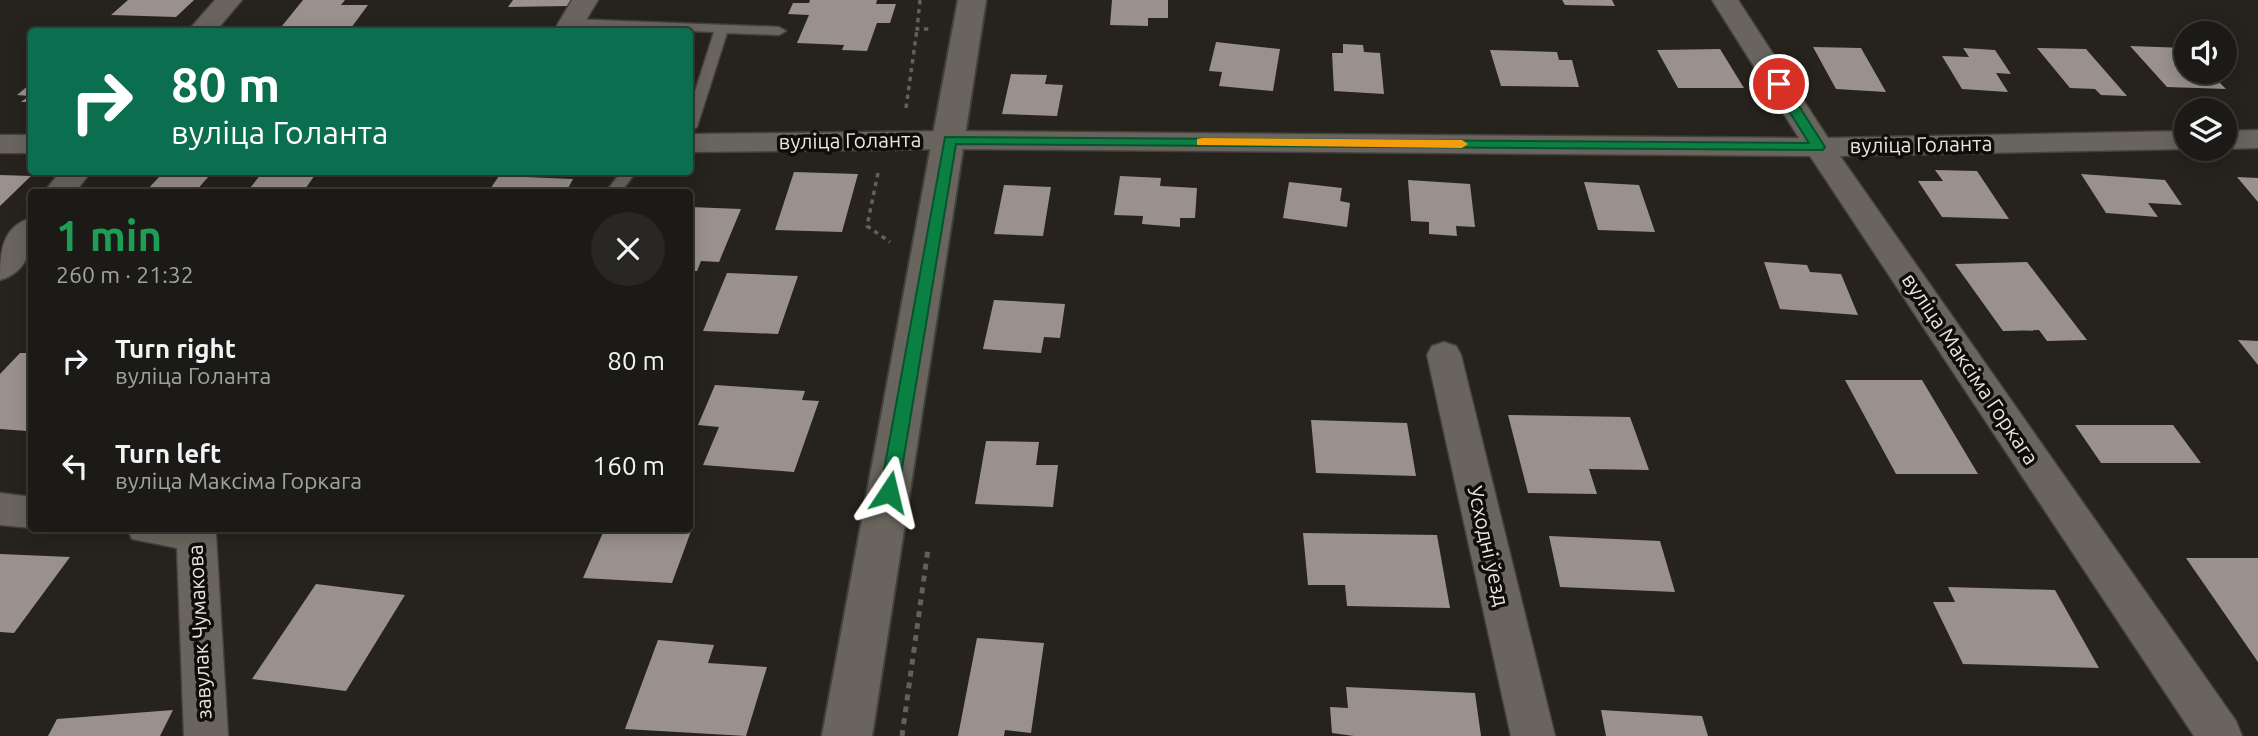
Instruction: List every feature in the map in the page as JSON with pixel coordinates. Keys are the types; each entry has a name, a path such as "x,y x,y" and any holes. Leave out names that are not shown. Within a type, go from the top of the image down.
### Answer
{"street":[{"path":"204,28 229,0"},
{"path":"568,27 585,0"},
{"path":"847,736 972,0"},
{"name":"вуліца Максіма Горкага","path":"1725,0 1819,147 2220,736"},
{"path":"2237,140 2258,139"},
{"name":"вуліца Голанта","path":"693,143 950,140 1819,147 2174,140"},
{"path":"0,144 28,144"},
{"path":"62,189 74,175"},
{"path":"0,269 28,234"},
{"name":"Усходні ўезд","path":"1444,355 1533,736"},
{"path":"0,509 28,512"},
{"name":"завулак Чумакова","path":"175,532 196,535 206,736"}],"lane":[{"path":"568,27 779,31"},
{"path":"693,118 722,28"}],"path":[{"path":"888,255 890,242 867,226 882,153 900,154 917,29"}],"building":[{"path":"128,0 194,0 176,17 111,15"},
{"path":"303,0 345,0 341,5 368,5 351,28 282,26"},
{"path":"513,0 572,0 567,6 508,7"},
{"path":"810,0 877,0 876,4 896,4 890,23 877,23 867,51 842,50 844,45 797,43 809,15 788,14 793,3 809,3"},
{"path":"1112,0 1168,0 1168,18 1148,18 1148,26 1110,25"},
{"path":"1562,0 1612,0 1615,6 1565,5"},
{"path":"1216,42 1280,49 1273,91 1219,86 1222,72 1209,71"},
{"path":"1343,44 1363,45 1364,52 1380,53 1384,94 1334,91 1332,53 1343,53"},
{"path":"2130,46 2174,48 2174,84 2221,84 2226,89 2167,87"},
{"path":"1813,47 1861,48 1886,92 1836,89"},
{"path":"1963,48 1995,50 2011,74 1996,73 2008,92 1962,89 1942,56 1969,57"},
{"path":"2037,48 2086,49 2127,96 2101,95 2095,89 2070,88"},
{"path":"1720,49 1744,88 1678,88 1657,50"},
{"path":"1490,50 1557,52 1559,60 1572,60 1579,87 1501,86"},
{"path":"1011,74 1047,75 1045,84 1063,85 1057,116 1002,114"},
{"path":"28,86 28,96 17,95"},
{"path":"1935,170 1977,171 2009,219 1942,217 1918,181 1943,181"},
{"path":"794,172 858,174 842,232 775,230"},
{"path":"2081,174 2165,180 2182,205 2148,203 2158,217 2106,213"},
{"path":"0,175 31,176 0,206"},
{"path":"260,175 315,175 305,189 249,189"},
{"path":"160,176 209,176 198,189 148,189"},
{"path":"499,176 573,179 568,189 490,189"},
{"path":"1120,176 1161,178 1160,186 1197,188 1195,218 1180,218 1180,227 1142,224 1143,216 1114,215"},
{"path":"2237,177 2258,178 2258,202"},
{"path":"1408,180 1470,184 1475,227 1456,226 1457,236 1429,234 1429,222 1411,221"},
{"path":"1289,182 1342,188 1340,201 1350,203 1347,227 1283,218"},
{"path":"1584,182 1639,185 1655,232 1598,230"},
{"path":"1004,185 1051,187 1043,236 994,234"},
{"path":"693,207 741,209 719,262 701,261 697,271 693,271"},
{"path":"1764,262 1807,265 1810,272 1841,274 1858,315 1780,309"},
{"path":"2027,262 2087,340 2047,341 2039,330 2003,331 1955,264"},
{"path":"727,273 798,276 778,334 703,331"},
{"path":"994,300 1065,304 1060,338 1044,337 1041,353 983,349"},
{"path":"2238,340 2258,341 2258,365"},
{"path":"20,353 28,353 27,431 0,429 0,374"},
{"path":"1845,380 1922,380 1978,474 1896,474"},
{"path":"715,385 805,391 802,400 819,401 794,472 703,465 719,427 698,425"},
{"path":"1508,415 1630,417 1649,470 1589,469 1597,494 1528,493"},
{"path":"1311,420 1407,423 1416,476 1316,473"},
{"path":"2075,425 2173,425 2201,463 2101,463"},
{"path":"986,441 1039,442 1036,465 1058,465 1053,507 975,504"},
{"path":"603,532 691,532 672,583 583,578"},
{"path":"1303,533 1437,535 1450,608 1347,606 1345,585 1308,585"},
{"path":"1549,536 1660,541 1675,592 1560,587"},
{"path":"0,554 70,557 14,633 0,632"},
{"path":"2186,558 2258,558 2258,662"},
{"path":"316,584 405,595 346,691 252,679"},
{"path":"1948,587 2055,590 2099,668 1963,664 1933,602 1955,602"},
{"path":"977,638 1044,643 1031,733 1005,730 1004,736 958,736"},
{"path":"658,640 714,645 708,663 767,667 746,736 625,729"},
{"path":"1346,687 1475,693 1481,736 1354,736 1332,733 1330,707 1348,708"},
{"path":"173,710 160,736 48,736 57,719"},
{"path":"1601,710 1702,716 1708,736 1606,736"}],"slow traffic":[{"path":"1202,142 1462,144"}],"route":[{"path":"889,492 950,140 1819,147 1779,84"}]}
